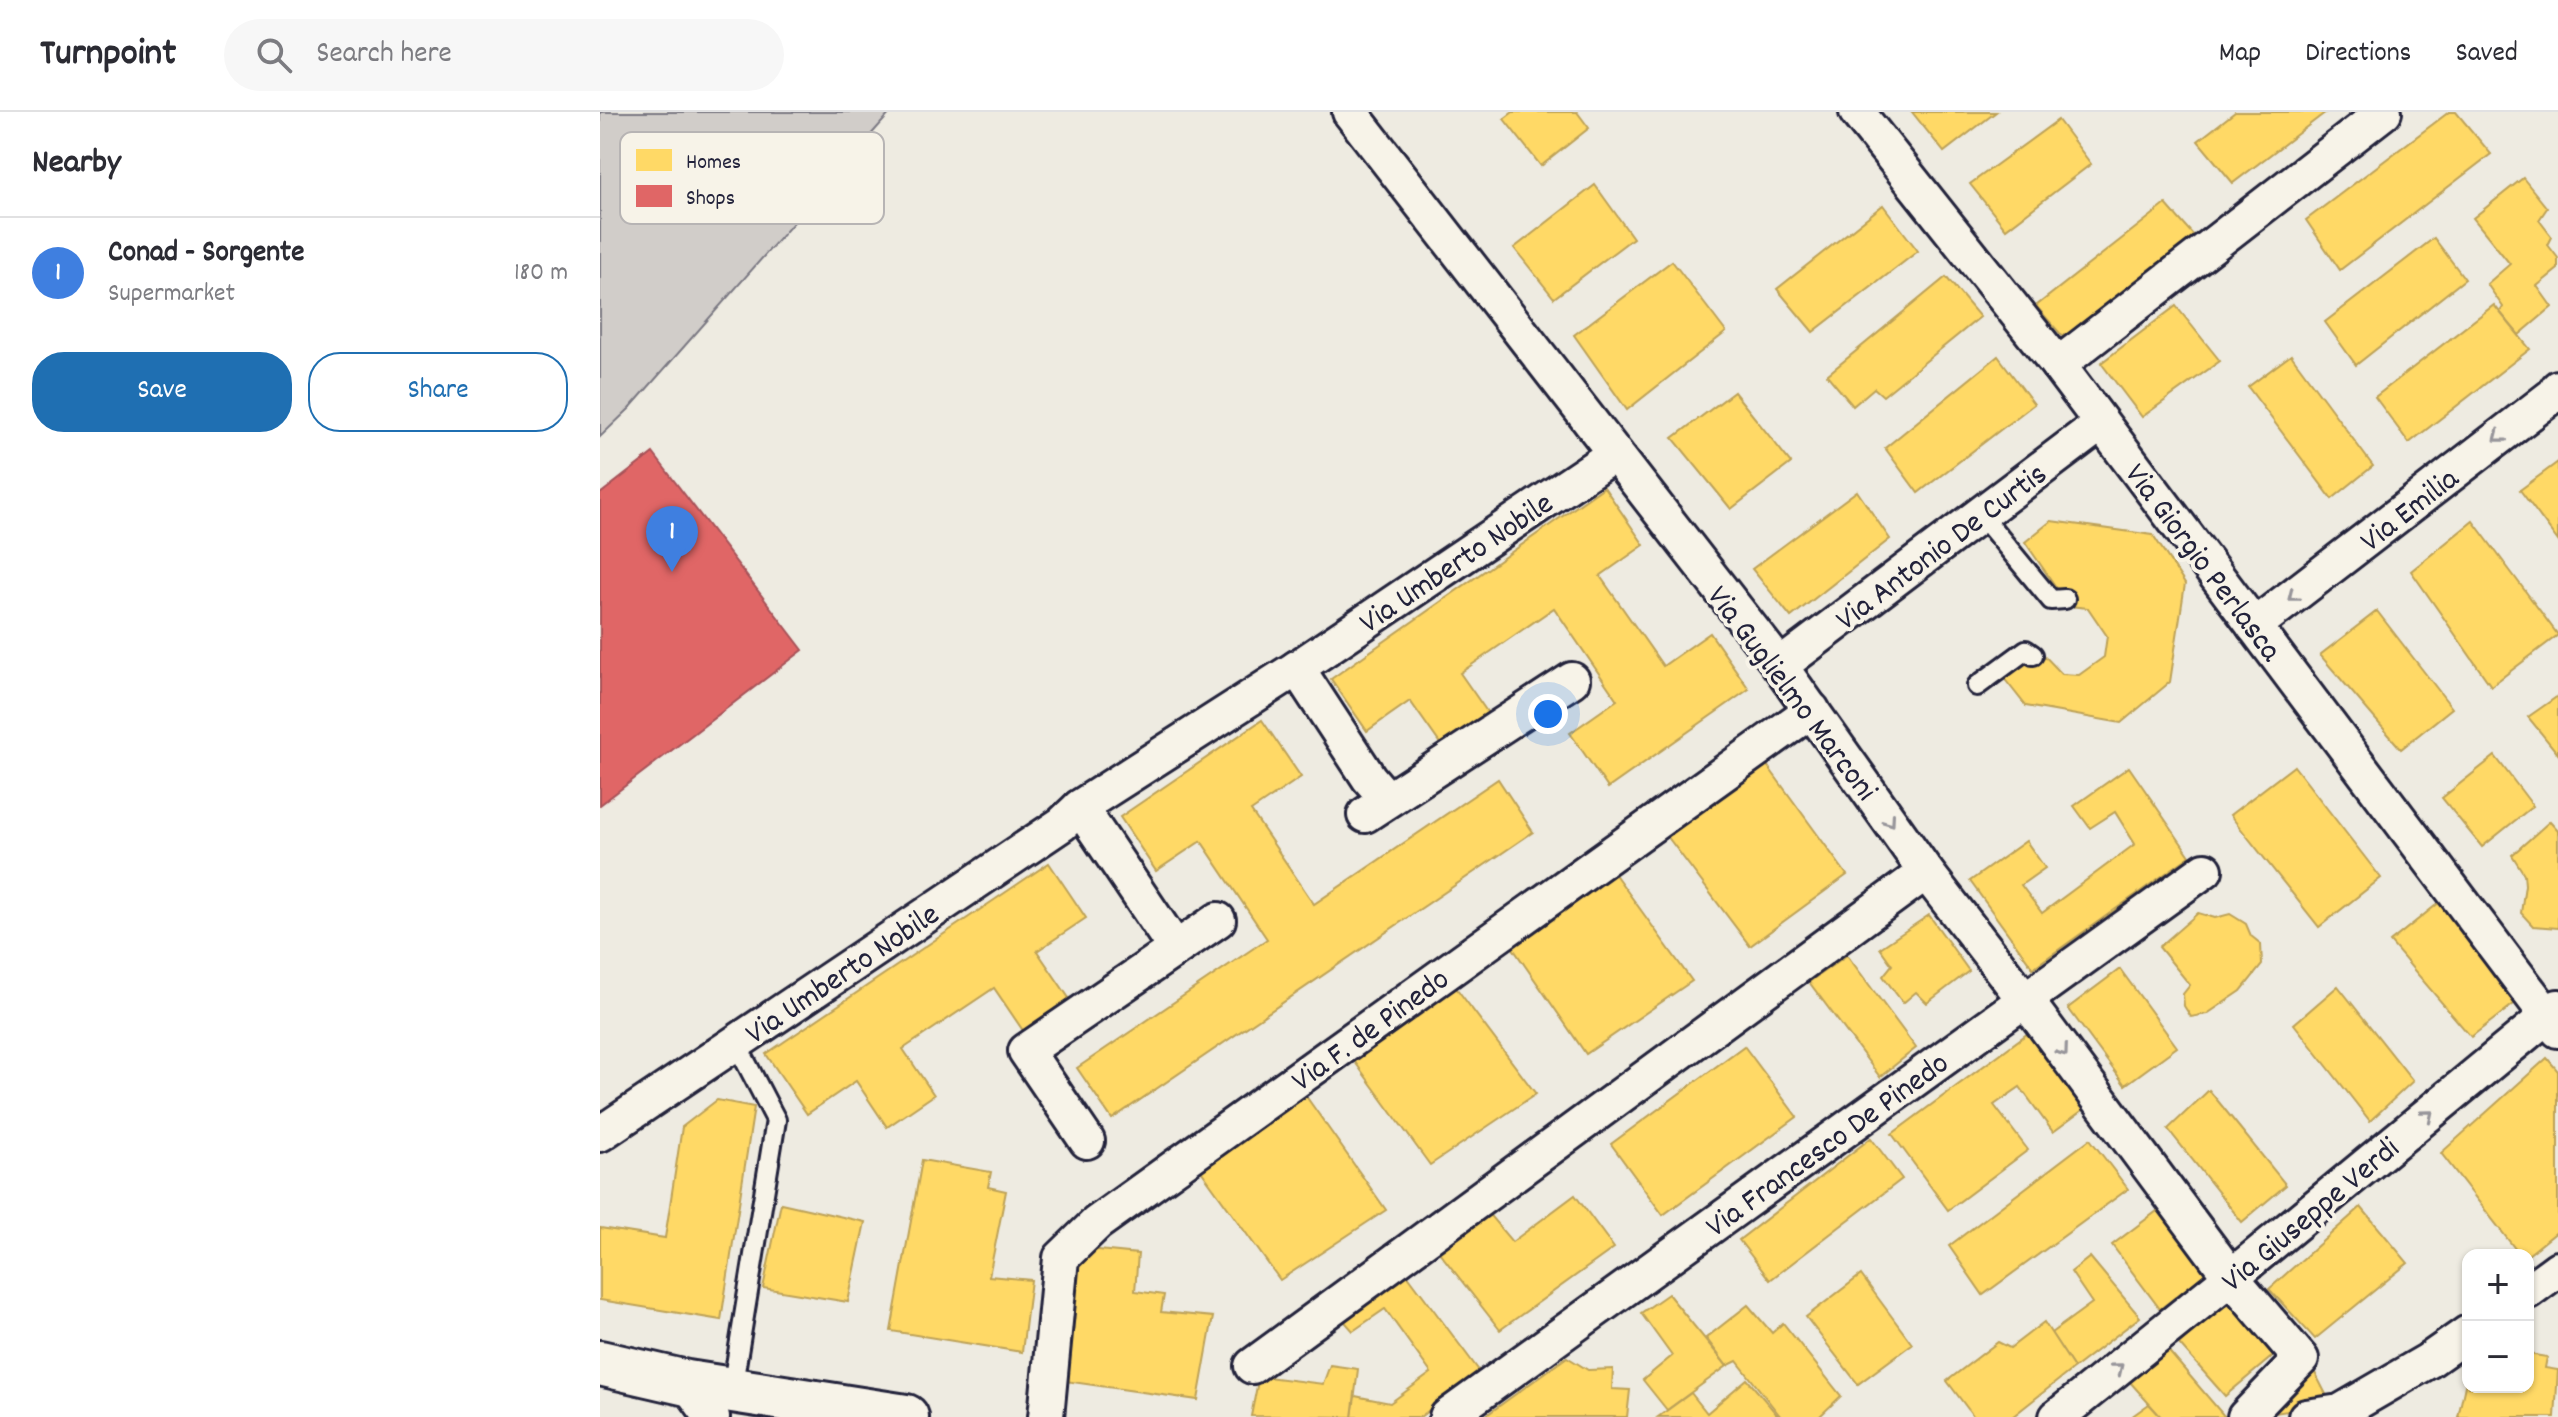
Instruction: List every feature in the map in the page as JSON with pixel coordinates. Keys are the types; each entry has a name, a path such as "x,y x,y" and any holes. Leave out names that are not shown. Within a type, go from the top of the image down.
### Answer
{"main road":[{"path":"600,1363 710,1397 906,1417"}],"street":[{"name":"Via Guglielmo Marconi","path":"1350,112 1613,455 1780,666 1926,872 2025,999 2231,1277 2301,1359 2245,1417"},
{"name":"Via Giorgio Perlasca","path":"1857,112 2058,365 2554,1018"},
{"path":"2058,365 2384,112"},
{"name":"Via Emilia","path":"2254,626 2555,394 2558,388"},
{"name":"Via Antonio De Curtis","path":"1780,666 2100,424"},
{"name":"Via Umberto Nobile","path":"600,1134 1062,824 1080,807 1297,668 1613,455"},
{"path":"1297,668 1369,778 1376,807 1572,680"},
{"name":"Via F. de Pinedo","path":"1046,1417 1061,1258 1097,1223 1812,710"},
{"path":"1080,807 1175,948"},
{"name":"Via Francesco De Pinedo","path":"1447,1417 2205,870"},
{"path":"1252,1366 1926,872"},
{"path":"1087,1141 1026,1051 1218,920"},
{"name":"Via Giuseppe Verdi","path":"2057,1417 2554,1018"},
{"path":"2534,1287 2558,1269"},
{"path":"2306,1417 2340,1412 2428,1361 2462,1337"}],"lane":[{"path":"1981,515 2051,600 2065,599"},
{"path":"1977,686 2026,650 2033,655"},
{"path":"710,1397 776,1120 736,1043"}],"shaded area":[{"path":"600,112 891,112 873,132 620,132 620,224 792,224 629,409 600,437"}],"building: Homes":[{"path":"1513,112 1577,112 1589,128 1541,166 1504,119"},
{"path":"1912,112 1996,112 1944,152"},
{"path":"2235,112 2326,112 2233,183 2198,141"},
{"path":"2449,112 2456,112 2491,154 2340,270 2306,220"},
{"path":"2058,120 2091,164 2006,229 1970,184"},
{"path":"2523,178 2547,208 2539,220 2552,237 2548,245 2558,258 2558,269 2537,286 2552,307 2519,335 2500,312 2503,307 2487,284 2510,264 2473,218"},
{"path":"1595,185 1633,238 1554,298 1514,248"},
{"path":"2166,204 2195,237 2064,338 2036,306"},
{"path":"1883,205 1918,251 1813,332 1777,289"},
{"path":"2434,238 2465,279 2356,365 2325,322"},
{"path":"1672,261 1726,332 1627,410 1574,335"},
{"path":"1946,277 1980,317 1883,396 1874,388 1853,406 1827,375"},
{"path":"2494,305 2530,349 2409,443 2375,397"},
{"path":"2176,306 2220,361 2142,417 2101,363"},
{"path":"2291,355 2373,466 2332,499 2248,387"},
{"path":"1998,356 2034,404 1918,493 1885,448"},
{"path":"1734,392 1791,463 1731,509 1673,438"},
{"path":"2558,462 2558,541 2520,490"},
{"path":"1604,487 1644,545 1600,576 1663,666 1710,633 1749,689 1608,788 1570,733 1617,700 1554,608 1460,673 1492,719 1446,752 1410,701 1367,731 1331,679"},
{"path":"1857,491 1890,539 1791,617 1752,569"},
{"path":"2051,521 2153,535 2185,584 2170,682 2121,723 2026,706 2003,677 2039,650 2062,674 2079,675 2104,657 2107,636 2088,608 2069,606 2025,542"},
{"path":"2473,521 2558,635 2491,686 2411,571"},
{"path":"2377,611 2452,708 2401,749 2320,655"},
{"path":"2558,696 2558,754 2528,717"},
{"path":"1262,720 1301,777 1251,811 1314,904 1498,779 1533,832 1112,1119 1077,1068 1267,939 1201,841 1156,871 1120,817"},
{"path":"2495,756 2533,806 2482,847 2442,798"},
{"path":"1764,761 1847,875 1750,946 1667,836"},
{"path":"2294,766 2381,878 2319,927 2230,815"},
{"path":"2129,767 2190,856 2033,968 1970,881 2026,841 2045,868 2021,885 2042,913 2135,844 2115,812 2090,828 2074,806"},
{"path":"2550,821 2558,830 2558,928 2533,926 2521,913 2524,874 2512,855"},
{"path":"1049,863 1086,918 1037,951 1071,1001 1024,1032 994,988 903,1049 934,1095 887,1127 856,1081 807,1114 766,1054"},
{"path":"1609,866 1692,981 1586,1054 1508,941"},
{"path":"2440,902 2519,1000 2471,1037 2390,942"},
{"path":"2198,913 2215,918 2230,914 2246,924 2251,936 2261,944 2262,965 2241,991 2207,1014 2191,1017 2184,1006 2183,994 2190,985 2159,947"},
{"path":"1929,915 1969,971 1927,1003 1916,992 1903,1003 1883,976 1892,965 1880,948"},
{"path":"1847,955 1916,1048 1880,1077 1809,982"},
{"path":"2120,969 2177,1047 2125,1085 2068,1008"},
{"path":"1454,985 1536,1094 1430,1165 1352,1058"},
{"path":"2338,986 2413,1081 2370,1121 2294,1024"},
{"path":"2035,1028 2091,1104 2053,1132 2020,1087 1994,1105 2028,1150 1948,1210 1892,1134"},
{"path":"1744,1046 1797,1117 1663,1215 1611,1144"},
{"path":"2547,1058 2558,1071 2558,1231 2534,1250 2515,1249 2441,1153"},
{"path":"2209,1090 2286,1185 2242,1222 2168,1129"},
{"path":"1303,1092 1386,1210 1280,1280 1199,1168"},
{"path":"717,1100 754,1107 721,1320 600,1300 600,1228 665,1238 682,1127"},
{"path":"1871,1138 1902,1179 1770,1280 1739,1240"},
{"path":"2090,1139 2128,1189 1983,1295 1949,1246"},
{"path":"922,1160 991,1172 988,1187 1006,1191 989,1276 1031,1280 1022,1352 891,1331"},
{"path":"1575,1195 1614,1248 1500,1330 1432,1243 1482,1206 1512,1242"},
{"path":"781,1203 865,1222 848,1302 763,1288"},
{"path":"2165,1205 2213,1268 2160,1309 2112,1245"},
{"path":"2361,1207 2408,1263 2315,1339 2269,1289"},
{"path":"1078,1248 1138,1254 1135,1291 1164,1295 1161,1312 1213,1317 1198,1400 1058,1380"},
{"path":"2090,1257 2140,1317 2074,1368 2051,1333 2092,1303 2071,1272"},
{"path":"1401,1266 1480,1372 1420,1417 1352,1417 1355,1396 1390,1403 1431,1373 1385,1309 1353,1331 1338,1314"},
{"path":"1861,1275 1912,1344 1858,1384 1806,1317"},
{"path":"1668,1294 1727,1366 1667,1410 1643,1380 1672,1356 1641,1313"},
{"path":"2230,1296 2274,1355 2225,1396 2179,1344"},
{"path":"1748,1305 1772,1333 1783,1323 1841,1396 1819,1417 1781,1417 1737,1361 1727,1366 1706,1338"},
{"path":"2044,1322 2074,1368 2012,1417 1974,1417 1947,1381 1998,1342 2010,1348"},
{"path":"2166,1348 2225,1417 2161,1417 2130,1382"},
{"path":"2534,1355 2547,1357 2545,1368 2558,1370 2555,1417 2458,1417 2463,1393 2534,1393"},
{"path":"1567,1357 1588,1370 1613,1369 1612,1389 1630,1390 1627,1417 1484,1417"},
{"path":"1330,1365 1358,1369 1352,1417 1251,1416 1259,1376 1323,1384"},
{"path":"2314,1371 2331,1404 2269,1414 2265,1405"},
{"path":"1747,1379 1779,1417 1658,1417 1691,1393 1707,1413"},
{"path":"2149,1404 2161,1417 2131,1417"}],"building: Shops":[{"path":"653,453 803,650 600,805 600,494"}],"place":[{"name":"Conad - Sorgente","path":"672,572"}]}
